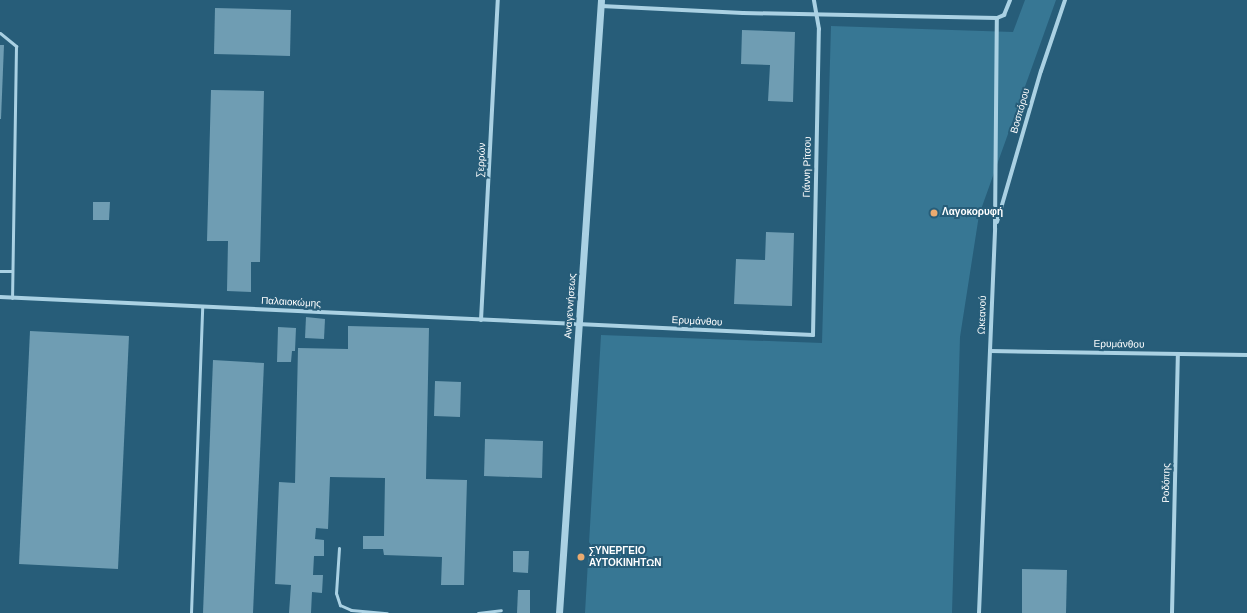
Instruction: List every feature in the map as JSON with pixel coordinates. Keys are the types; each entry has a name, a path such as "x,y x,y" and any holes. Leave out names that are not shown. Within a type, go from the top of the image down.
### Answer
{"street":[{"name":"Σερρών","path":"481,320 498,0"},
{"name":"Γιάννη Ρίτσου","path":"813,335 818,14 814,0"},
{"name":"Βοσπόρου","path":"995,228 1040,71 1065,0"},
{"path":"601,3 818,14 997,18 1004,15 1010,1"},
{"name":"Αναγεννήσεως","path":"559,613 601,3"},
{"name":"Ωκεανού","path":"979,613 995,228 997,18"},
{"name":"Παλαιοκώμης","path":"0,297 580,324"},
{"name":"Ερυμάνθου","path":"580,324 813,335"},
{"name":"Ερυμάνθου","path":"990,351 1247,355"},
{"name":"Ροδόπης","path":"1172,613 1178,354"}],"lane":[{"path":"0,33 16,46 12,298"},
{"path":"0,271 12,271"},
{"path":"192,613 202,307"},
{"path":"339,548 336,594 340,605 351,610 387,613"},
{"path":"478,613 501,610"}],"shaded area":[{"path":"1025,0 1056,0 979,215 960,337 952,613 585,613 601,335 822,343 831,26 1013,32"}],"building":[{"path":"215,8 291,10 290,56 214,54"},
{"path":"742,30 795,32 793,102 768,101 770,65 741,64"},
{"path":"0,45 4,45 1,119 0,119"},
{"path":"211,90 264,91 260,262 251,262 251,292 227,291 228,241 207,241"},
{"path":"93,202 110,202 109,220 93,220"},
{"path":"766,232 794,233 792,306 734,304 736,259 765,260"},
{"path":"306,317 325,319 324,339 305,338"},
{"path":"348,326 429,328 426,479 467,480 464,585 441,585 442,557 384,555 383,549 363,549 363,536 384,536 385,478 330,477 328,529 316,528 315,539 324,540 324,556 314,556 313,575 323,575 322,593 312,592 311,613 289,613 291,585 275,584 279,482 295,483 298,348 348,349"},
{"path":"278,327 296,328 295,351 292,351 291,362 277,362"},
{"path":"30,331 129,336 118,569 19,564"},
{"path":"213,360 264,363 253,613 203,613"},
{"path":"435,381 461,382 460,417 434,416"},
{"path":"485,439 543,441 542,478 484,476"},
{"path":"513,551 529,551 528,573 513,572"},
{"path":"1022,569 1067,570 1066,613 1022,613"},
{"path":"518,590 530,590 530,613 517,613"}],"place":[{"name":"Λαγοκορυφή","path":"934,213"},
{"name":"ΣΥΝΕΡΓΕΙΟ ΑΥΤΟΚΙΝΗΤΩΝ","path":"581,557"}]}
